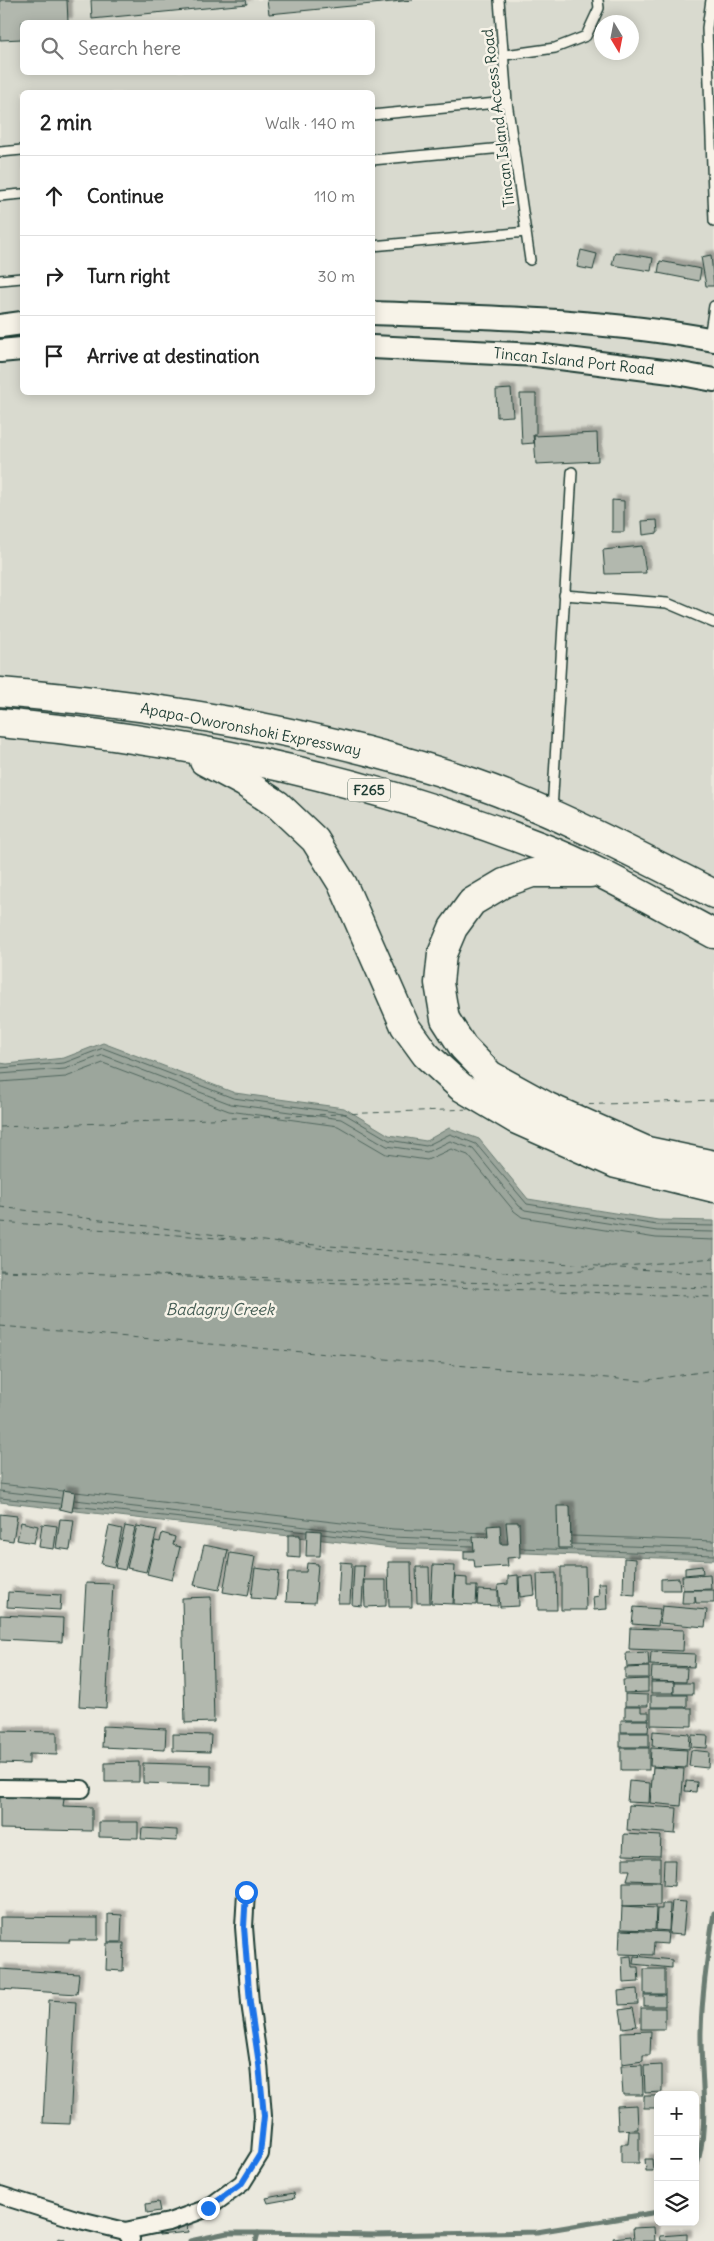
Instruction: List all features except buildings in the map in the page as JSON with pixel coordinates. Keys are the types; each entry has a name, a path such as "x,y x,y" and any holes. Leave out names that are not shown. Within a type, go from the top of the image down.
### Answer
{"highway":[{"name":"Apapa-Oworonshoki Expressway","path":"0,692 83,698 190,714 293,734 380,756 474,783 552,813 714,894"},
{"name":"Apapa-Oworonshoki Expressway","path":"0,723 66,729 171,744 304,773 420,804 540,846 599,873 714,934"},
{"path":"171,744 245,782 278,805 316,840 343,885 405,1026 426,1055 461,1087 515,1119 616,1164 714,1188"},
{"path":"599,873 532,873 504,883 472,902 453,928 442,954 440,984 445,1019 463,1047 490,1075 548,1108 647,1151 714,1165"}],"street":[{"path":"375,313 534,320 711,339"},
{"path":"0,326 20,323"},
{"name":"Tincan Island Port Road","path":"375,346 536,355 714,380"},
{"path":"0,351 20,349"},
{"path":"0,1788 82,1789"},
{"path":"0,2195 130,2237 208,2208 242,2183 260,2154 264,2116 250,2003 244,1927 246,1892"}],"lane":[{"name":"Tincan Island Access Road","path":"499,0 505,54 507,102 530,260"},
{"path":"505,54 555,48 586,36 598,8 598,0"},
{"path":"711,0 714,221"},
{"path":"375,116 507,102"},
{"path":"375,160 514,146"},
{"path":"0,152 20,150"},
{"path":"0,196 20,194"},
{"path":"375,246 526,232"},
{"path":"0,280 20,278"},
{"path":"711,339 714,306"},
{"path":"552,813 572,472"},
{"path":"564,595 667,603 714,623"}],"shaded area":[{"path":"0,0 714,0 714,1221 658,1220 528,1199 480,1141 426,1141 394,1136 320,1132 0,1063"}],"water":[{"name":"Badagry Creek","path":"103,1043 235,1093 344,1108 389,1135 426,1141 449,1128 479,1139 528,1199 658,1220 714,1221 714,1560 391,1548 0,1502 0,1063 7,1064 64,1058"}],"waterway":[{"path":"699,2157 704,2119 701,2031 714,1913"},
{"path":"190,2241 227,2233 375,2235 537,2232 654,2213"},
{"path":"256,2241 258,2233"},
{"path":"59,2240 63,2241"}],"ferry route":[{"path":"577,1105 714,1100"},
{"path":"0,1127 471,1109"},
{"path":"0,1207 527,1275 714,1258"},
{"path":"0,1222 245,1240"},
{"path":"276,1242 611,1267"},
{"path":"620,1268 714,1274"},
{"path":"0,1270 714,1297"},
{"path":"0,1271 33,1272"},
{"path":"152,1275 714,1288"},
{"path":"0,1326 642,1381 714,1370"}],"route":[{"path":"208,2208 242,2183 260,2154 264,2116 250,2003 244,1927 246,1892"}]}
